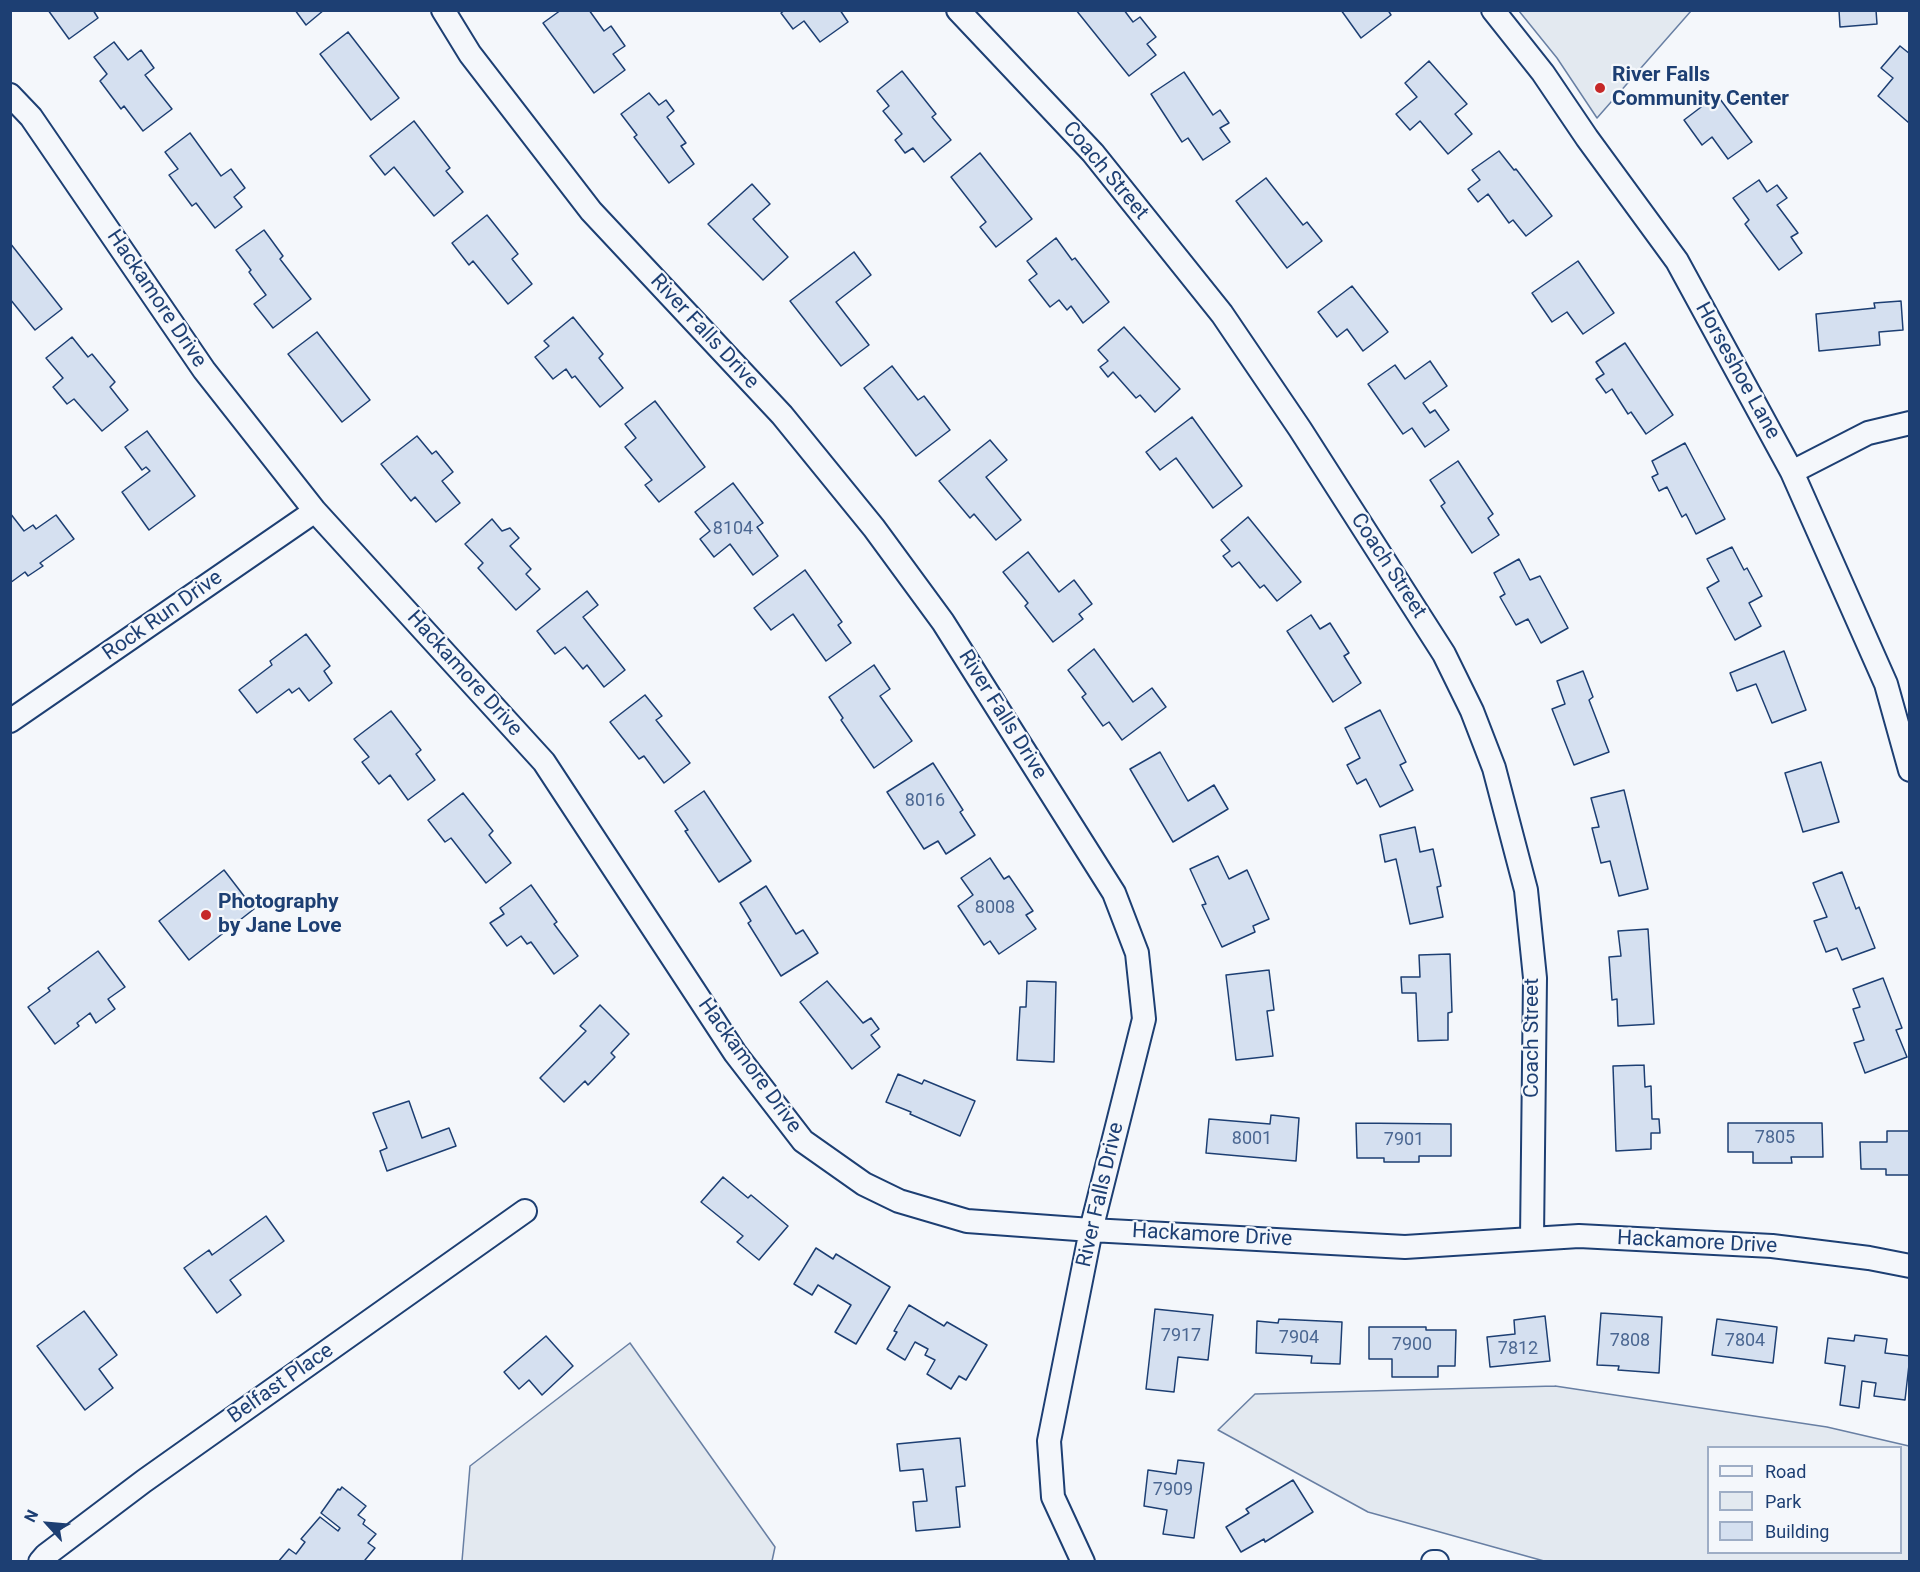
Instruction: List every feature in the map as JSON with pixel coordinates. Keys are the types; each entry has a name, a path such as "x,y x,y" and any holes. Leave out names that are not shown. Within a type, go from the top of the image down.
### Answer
{"street":[{"name":"River Falls Drive","path":"443,10 470,54 591,210 782,415 874,528 943,622 1114,893 1137,953 1144,1019 1091,1230 1049,1441 1053,1497 1083,1562"},
{"name":"Coach Street","path":"958,10 1093,153 1222,314 1300,429 1444,654 1472,711 1494,768 1526,890 1535,978 1532,1238"},
{"name":"Horseshoe Lane","path":"1493,10 1543,73 1587,138 1677,261 1792,472 1886,684 1910,770"},
{"name":"Hackamore Drive","path":"10,95 31,117 204,370 315,511 544,762 735,1053 803,1141 864,1184 899,1201 967,1221 1406,1247 1579,1236 1772,1246 1869,1258 1910,1266"},
{"path":"1792,472 1869,434 1910,423"},
{"name":"Rock Run Drive","path":"10,721 315,511"},
{"name":"Belfast Place","path":"40,1562 46,1555 144,1481 525,1211"}],"green space":[{"name":"River Falls Community Center","path":"1519,11 1691,11 1597,118 1557,58"},
{"path":"630,1343 775,1547 772,1561 462,1561 470,1466"},
{"path":"1555,1386 1827,1427 1909,1446 1909,1561 1544,1561 1368,1512 1218,1430 1255,1394"}],"building":[{"path":"48,10 93,10 98,18 69,39"},
{"path":"295,10 324,10 306,25"},
{"path":"561,10 589,10 604,31 611,26 625,46 613,54 625,70 594,93 543,23"},
{"path":"785,10 840,10 848,22 820,42 804,21 793,29 781,13"},
{"path":"1076,10 1124,10 1133,22 1140,17 1156,37 1147,44 1156,55 1129,76"},
{"path":"1341,10 1388,10 1391,15 1361,38"},
{"path":"1839,10 1876,10 1877,24 1840,27"},
{"path":"348,32 399,98 371,120 320,54"},
{"path":"114,42 128,60 141,50 154,68 145,75 172,109 143,131 124,106 121,109 100,81 107,74 94,57"},
{"path":"1900,46 1910,54 1909,123 1878,96 1893,78 1881,68"},
{"path":"1429,61 1467,104 1455,114 1472,134 1448,154 1420,121 1410,130 1396,114 1417,97 1405,83"},
{"path":"902,71 936,114 932,117 951,140 924,162 913,148 905,153 895,140 902,134 883,111 889,106 877,91"},
{"path":"1184,72 1213,115 1220,110 1229,123 1220,128 1230,142 1203,160 1188,138 1182,142 1151,94"},
{"path":"649,93 659,105 666,100 674,111 667,117 686,143 681,146 694,164 669,183 634,137 637,135 621,114"},
{"path":"1717,95 1752,142 1728,159 1712,137 1702,145 1684,120"},
{"path":"414,121 450,168 446,171 463,192 434,216 394,167 385,175 370,156"},
{"path":"190,133 221,176 231,169 245,188 234,197 242,207 215,228 196,203 192,206 169,175 178,169 165,152"},
{"path":"1499,151 1514,170 1516,169 1552,216 1526,236 1513,220 1509,223 1488,194 1478,202 1468,189 1480,180 1472,170"},
{"path":"980,153 1032,219 996,247 980,227 986,222 951,177"},
{"path":"1266,178 1303,225 1307,222 1322,241 1287,268 1236,201"},
{"path":"1759,180 1767,192 1777,185 1787,198 1777,205 1798,233 1791,237 1802,253 1779,270 1745,224 1749,220 1733,198"},
{"path":"752,184 770,204 753,219 788,257 763,280 708,224"},
{"path":"487,215 518,254 512,259 532,284 508,304 473,261 469,265 452,243"},
{"path":"264,230 283,256 280,259 311,299 273,328 254,304 266,295 236,250"},
{"path":"1056,238 1072,260 1075,258 1109,302 1083,323 1071,306 1067,310 1059,300 1050,307 1029,280 1037,274 1027,261"},
{"path":"10,243 62,309 35,330 10,299"},
{"path":"854,252 871,275 836,302 869,345 841,366 790,301"},
{"path":"1578,261 1614,313 1583,334 1567,312 1552,322 1532,293"},
{"path":"1352,286 1388,332 1363,351 1347,329 1337,337 1318,312"},
{"path":"1901,301 1903,330 1879,332 1880,345 1819,351 1816,314 1875,308 1874,303"},
{"path":"573,317 603,354 599,358 623,388 600,407 575,376 572,378 566,369 553,379 535,357 549,346 544,341"},
{"path":"1124,327 1180,389 1155,412 1140,395 1136,398 1113,372 1108,377 1100,367 1108,361 1098,350"},
{"path":"317,332 370,400 342,422 288,354"},
{"path":"72,337 88,357 92,354 115,382 110,387 128,410 102,431 74,399 67,404 53,387 63,378 46,358"},
{"path":"1625,343 1673,415 1646,434 1631,412 1628,414 1612,389 1606,393 1596,379 1604,374 1596,362"},
{"path":"1430,361 1447,386 1423,403 1430,413 1435,410 1449,430 1425,447 1412,428 1403,434 1368,384 1395,365 1405,379"},
{"path":"892,366 918,400 924,396 950,430 916,456 864,388"},
{"path":"655,401 705,467 659,502 645,485 652,480 625,447 636,438 625,424"},
{"path":"1192,417 1242,486 1213,508 1176,458 1160,470 1146,452"},
{"path":"147,431 195,496 149,530 122,492 150,471 146,467 142,470 125,447"},
{"path":"417,436 432,454 436,451 453,472 442,481 460,503 436,522 415,497 411,501 381,464"},
{"path":"990,440 1007,460 986,477 1021,520 996,540 974,514 970,518 939,481"},
{"path":"1685,443 1725,519 1696,534 1686,514 1682,517 1667,487 1659,491 1652,477 1658,474 1652,461"},
{"path":"1458,461 1493,514 1488,518 1499,535 1472,553 1441,506 1445,503 1430,480"},
{"path":"733,483 763,523 757,527 778,556 753,575 730,544 714,557 700,539 710,531 695,512"},
{"path":"10,513 24,531 33,525 36,529 56,515 74,539 40,563 43,566 28,576 25,572 10,583"},
{"path":"1248,517 1301,582 1277,601 1264,585 1260,588 1239,562 1232,567 1223,556 1230,551 1221,540"},
{"path":"492,519 502,531 510,528 519,538 510,546 531,569 526,574 540,589 516,610 478,568 483,563 465,544"},
{"path":"1732,547 1744,570 1747,568 1762,596 1749,603 1761,626 1735,640 1707,588 1719,581 1707,559"},
{"path":"1028,552 1059,592 1074,580 1092,604 1079,614 1083,619 1053,642 1025,606 1028,603 1003,572"},
{"path":"1519,559 1530,580 1540,576 1568,628 1541,643 1528,619 1516,625 1500,597 1505,594 1494,573"},
{"path":"805,570 842,622 838,625 851,643 826,661 793,614 771,630 754,608"},
{"path":"587,591 598,605 583,617 625,670 604,687 587,665 583,669 565,647 555,654 537,631"},
{"path":"1311,615 1320,629 1330,623 1349,653 1344,656 1361,683 1333,702 1287,631"},
{"path":"306,634 330,666 324,671 332,683 309,701 299,688 292,693 289,689 257,713 239,690 272,665 270,661"},
{"path":"1094,649 1133,702 1152,688 1166,707 1122,740 1109,722 1103,726 1082,697 1086,694 1068,670"},
{"path":"1784,651 1806,710 1772,723 1756,684 1737,691 1730,673"},
{"path":"874,665 890,689 880,696 912,741 874,768 841,720 843,718 829,697"},
{"path":"1583,671 1593,697 1589,700 1609,752 1574,765 1552,709 1565,704 1557,681"},
{"path":"645,695 662,716 656,720 690,763 664,783 644,756 639,759 610,722"},
{"path":"1380,710 1406,762 1400,765 1413,790 1380,807 1366,779 1357,784 1347,765 1360,758 1345,728"},
{"path":"391,711 421,750 416,754 435,780 408,800 390,775 379,784 362,762 369,757 354,739"},
{"path":"1160,752 1188,801 1214,785 1228,809 1173,842 1130,769"},
{"path":"1821,762 1839,822 1803,832 1785,773"},
{"path":"933,763 963,810 960,812 975,835 946,854 938,841 924,849 887,792"},
{"path":"1624,790 1648,889 1619,896 1610,861 1601,863 1592,828 1599,827 1591,798"},
{"path":"704,791 751,861 719,882 685,831 688,830 675,811"},
{"path":"463,793 493,831 489,835 511,863 486,883 451,838 445,842 428,820"},
{"path":"1415,827 1420,852 1433,849 1441,886 1437,887 1443,917 1410,924 1396,859 1385,862 1380,835"},
{"path":"1218,856 1229,879 1247,870 1269,919 1253,926 1255,932 1222,947 1202,905 1206,904 1190,869"},
{"path":"990,858 1004,879 1009,876 1033,911 1026,915 1036,929 999,954 990,941 984,945 958,906 973,895 961,878"},
{"name":"Photography by Jane Love","path":"224,870 254,909 189,960 159,921"},
{"path":"1842,872 1856,909 1859,907 1875,948 1842,960 1837,948 1826,952 1814,921 1827,917 1813,883"},
{"path":"531,885 557,922 554,924 578,956 554,974 531,942 527,944 521,936 507,946 490,923 504,914 500,908"},
{"path":"766,886 796,934 803,930 818,953 781,976 748,923 751,921 740,903"},
{"path":"1648,929 1654,1024 1618,1026 1617,999 1612,1000 1609,957 1621,956 1618,931"},
{"path":"98,951 125,987 108,999 115,1009 96,1023 90,1013 77,1023 79,1026 55,1044 28,1007 50,991 48,988"},
{"path":"1450,954 1452,1012 1448,1013 1448,1040 1418,1041 1416,993 1402,993 1401,977 1420,977 1419,955"},
{"path":"1269,970 1274,1010 1267,1011 1273,1056 1236,1060 1226,975"},
{"path":"1883,978 1902,1028 1896,1030 1907,1057 1865,1073 1854,1043 1864,1040 1853,1009 1860,1007 1853,989"},
{"path":"827,981 863,1023 871,1018 879,1029 871,1035 880,1047 852,1069 800,1002"},
{"path":"1027,981 1056,982 1054,1062 1017,1060 1020,1007 1026,1007"},
{"path":"600,1005 629,1034 611,1053 615,1057 588,1085 585,1081 564,1102 540,1078 586,1031 580,1026"},
{"path":"1644,1065 1645,1087 1651,1086 1652,1119 1659,1119 1660,1133 1651,1133 1651,1149 1616,1151 1613,1066"},
{"path":"898,1074 922,1084 924,1080 975,1101 960,1136 886,1102"},
{"path":"409,1101 422,1138 449,1128 456,1146 387,1171 380,1151 387,1148 373,1113"},
{"path":"1271,1115 1299,1118 1296,1161 1206,1153 1209,1119 1270,1124"},
{"path":"1356,1123 1451,1124 1451,1156 1419,1156 1419,1162 1384,1162 1384,1158 1357,1158"},
{"path":"1728,1123 1822,1123 1823,1157 1791,1157 1792,1163 1753,1163 1753,1152 1728,1152"},
{"path":"1887,1131 1910,1131 1910,1175 1886,1175 1886,1169 1861,1169 1860,1142 1887,1142"},
{"path":"723,1177 748,1198 751,1195 788,1226 759,1260 737,1242 743,1236 701,1202"},
{"path":"266,1216 284,1241 230,1280 241,1295 217,1313 184,1268 209,1250 212,1255"},
{"path":"816,1248 833,1259 836,1254 890,1287 856,1344 835,1332 851,1305 818,1285 812,1295 794,1284"},
{"path":"909,1305 944,1326 947,1322 987,1345 966,1380 959,1376 951,1389 927,1374 935,1360 925,1355 928,1349 915,1342 905,1360 887,1349"},
{"path":"1155,1309 1213,1315 1208,1360 1178,1357 1174,1392 1146,1389"},
{"path":"84,1311 117,1355 99,1369 113,1388 85,1410 37,1346"},
{"path":"1601,1313 1662,1317 1659,1373 1618,1370 1619,1366 1597,1365"},
{"path":"1545,1316 1550,1361 1490,1367 1487,1337 1515,1334 1514,1320"},
{"path":"1279,1319 1342,1322 1340,1364 1311,1363 1312,1356 1256,1353 1257,1321 1278,1323"},
{"path":"1717,1319 1777,1327 1773,1363 1712,1355"},
{"path":"1369,1327 1426,1327 1426,1330 1456,1330 1455,1366 1438,1366 1438,1377 1392,1377 1392,1359 1369,1359"},
{"path":"1855,1335 1887,1339 1885,1353 1910,1356 1905,1400 1874,1396 1876,1383 1862,1381 1859,1408 1840,1405 1845,1366 1825,1363 1828,1338 1854,1341"},
{"path":"546,1336 573,1366 542,1395 529,1380 519,1389 504,1372"},
{"path":"960,1438 965,1486 956,1487 960,1527 916,1531 913,1502 927,1501 923,1469 900,1471 897,1444"},
{"path":"1178,1460 1204,1463 1194,1538 1163,1534 1167,1510 1144,1506 1148,1470 1176,1474"},
{"path":"1293,1480 1313,1512 1265,1542 1264,1539 1241,1552 1226,1527 1249,1513 1246,1509"},
{"path":"342,1487 366,1506 358,1515 365,1520 363,1524 376,1534 368,1543 375,1548 365,1560 367,1562 278,1562 289,1549 296,1554 305,1542 301,1539 320,1517 338,1531 340,1528 321,1513 338,1489"}],"place":[{"name":"River Falls Community Center","path":"1600,88"},
{"name":"Photography by Jane Love","path":"206,915"}]}
